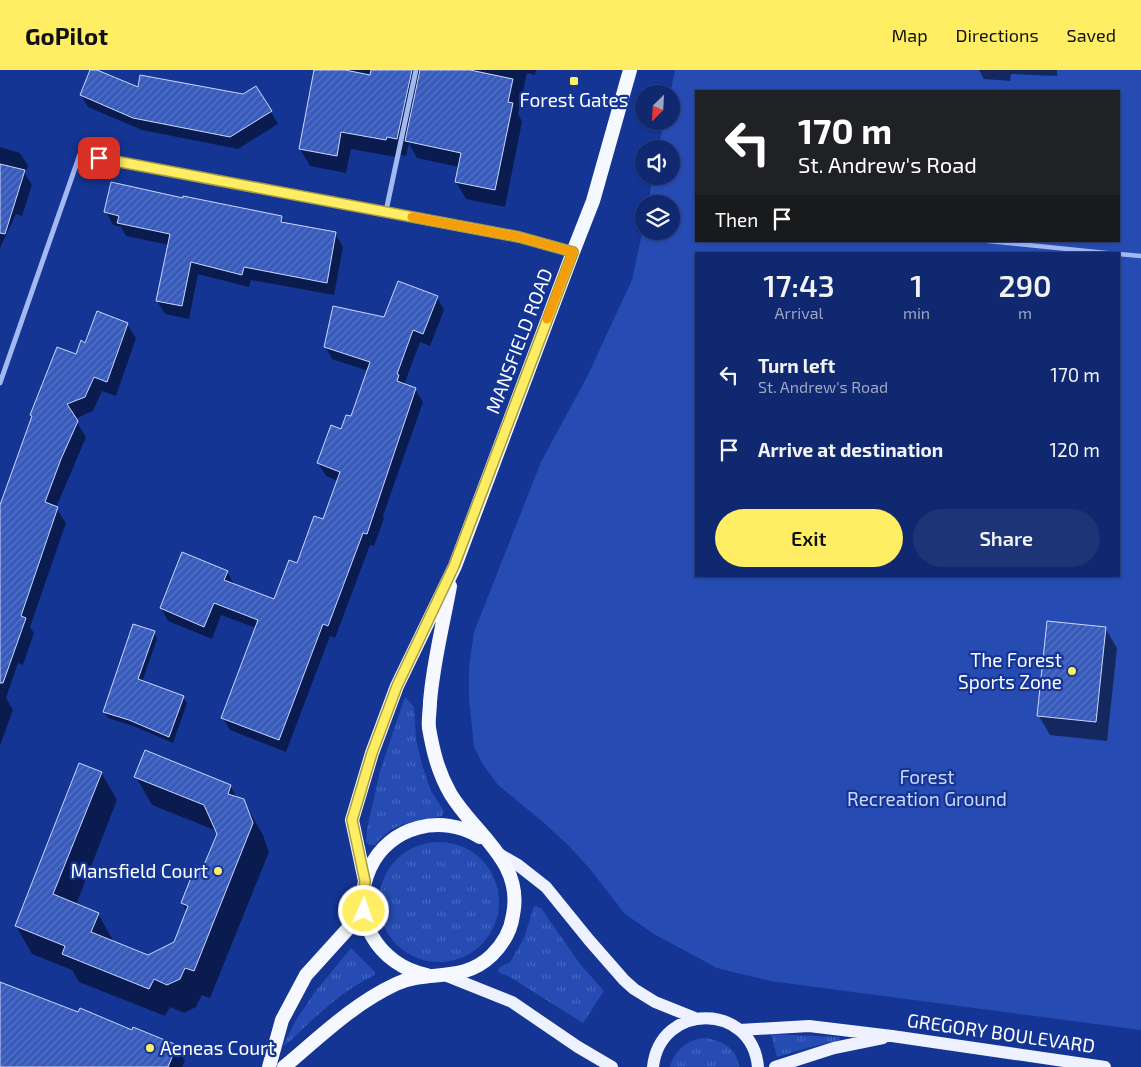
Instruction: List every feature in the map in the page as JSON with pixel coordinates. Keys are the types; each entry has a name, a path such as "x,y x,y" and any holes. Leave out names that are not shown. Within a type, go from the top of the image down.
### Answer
{"highway":[{"name":"MANSFIELD ROAD","path":"365,881 352,820 372,753 397,686 454,566 593,201 630,70"},
{"name":"MANSFIELD ROAD","path":"454,566 432,675 428,726 438,769 451,794 508,868 515,896 515,909 508,932 501,945 482,964 467,971 447,976 431,976 416,973 401,966 388,956 371,935 364,911 365,881 370,867 380,852 391,841 405,832 431,824 459,827 473,832 486,840"},
{"path":"270,1067 282,1020 306,975 364,911"},
{"name":"MANSFIELD ROAD","path":"284,1067 363,1002 398,983 431,976"}],"main road":[{"name":"GREGORY BOULEVARD","path":"499,854 518,865 546,887 589,940 634,989 655,1002 696,1018 711,1018 727,1022 740,1030 809,1026 1105,1067"},
{"path":"447,976 512,1002 578,1047 612,1067"},
{"path":"653,1067 654,1057 660,1043 669,1032 681,1023 696,1018"},
{"path":"740,1030 750,1042 757,1057 758,1067"},
{"name":"GREGORY BOULEVARD","path":"775,1067 834,1048 892,1036"}],"street":[{"path":"386,212 416,70"},
{"path":"0,383 80,154 519,237 573,252"},
{"path":"998,242 1097,252"},
{"path":"1120,254 1141,256"}],"green space":[{"name":"Forest Recreation Ground","path":"675,70 1141,70 1141,1030 770,981 717,968 654,934 625,914 590,869 569,846 498,785 482,763 474,747 469,698 469,668 474,632 541,462 587,377 632,280 641,240 680,240 680,195 650,195 651,185 680,185 680,140 660,140 662,130 680,130 680,85 672,85"},
{"path":"405,697 414,707 416,739 422,765 431,791 444,811 442,816 397,827 382,837 375,845 369,845 366,842 367,829 380,771"},
{"path":"439,842 451,843 462,847 472,852 481,860 489,869 494,879 498,890 498,914 494,925 489,935 481,944 472,952 462,957 451,961 439,962 427,961 416,957 406,952 397,944 389,935 384,925 380,914 379,902 380,890 384,879 389,869 397,860 406,852 416,847 427,843"},
{"path":"534,906 541,908 580,964 604,991 583,1023 510,977 498,972 499,968 510,962 524,938"},
{"path":"351,948 375,972 375,975 342,995 283,1046 296,1020 315,992"},
{"path":"771,1034 839,1037 840,1040 777,1057"},
{"path":"702,1038 715,1040 726,1045 735,1054 739,1067 670,1067 678,1051 686,1044"}],"building":[{"path":"90,70 97,70 138,87 140,75 243,94 256,86 272,111 230,137 133,118 80,95"},
{"path":"314,70 345,70 370,75 371,70 412,70 397,139 387,137 386,140 341,132 337,156 299,149"},
{"path":"420,70 470,70 513,79 508,102 513,103 495,190 455,182 461,153 405,141"},
{"path":"0,164 25,170 5,234 0,233"},
{"path":"111,182 183,198 183,196 282,216 281,222 336,232 327,283 244,267 242,275 191,262 182,306 156,301 170,234 117,223 119,216 104,212"},
{"path":"398,281 438,296 423,334 413,330 397,374 399,375 397,381 416,388 367,534 363,533 328,626 323,624 279,740 221,718 258,620 214,603 204,627 160,608 182,552 228,571 224,580 274,599 289,560 297,563 314,516 323,519 340,472 317,463 331,425 341,429 346,415 351,416 370,362 324,347 333,306 384,317"},
{"path":"97,311 128,323 107,382 94,377 85,397 67,404 78,421 45,502 58,507 21,616 26,618 3,683 0,683 0,505 32,416 30,415 57,347 76,354 81,340 85,343"},
{"name":"The Forest Sports Zone","path":"1047,621 1106,627 1096,722 1037,716"},
{"path":"133,624 155,631 138,679 184,696 169,737 129,720 103,712"},
{"name":"Mansfield Court","path":"145,750 231,785 228,794 244,799 253,823 194,971 185,968 180,979 167,985 154,979 149,989 62,954 65,946 15,926 79,763 102,772 53,894 99,913 91,932 148,955 174,942 188,906 181,903 194,870 201,872 217,834 204,805 134,777"},
{"path":"0,982 78,1012 80,1008 132,1030 133,1027 177,1045 168,1067 0,1067"}],"slow traffic":[{"path":"412,217 519,237 573,252 547,319"}],"place":[{"name":"Forest Gates","path":"574,81"},
{"name":"The Forest Sports Zone","path":"1072,671"},
{"name":"Mansfield Court","path":"218,871"},
{"name":"Aeneas Court","path":"150,1048"}],"route":[{"path":"99,158 519,237 573,252 454,566 397,686 372,753 352,820 365,881 364,911"}]}
